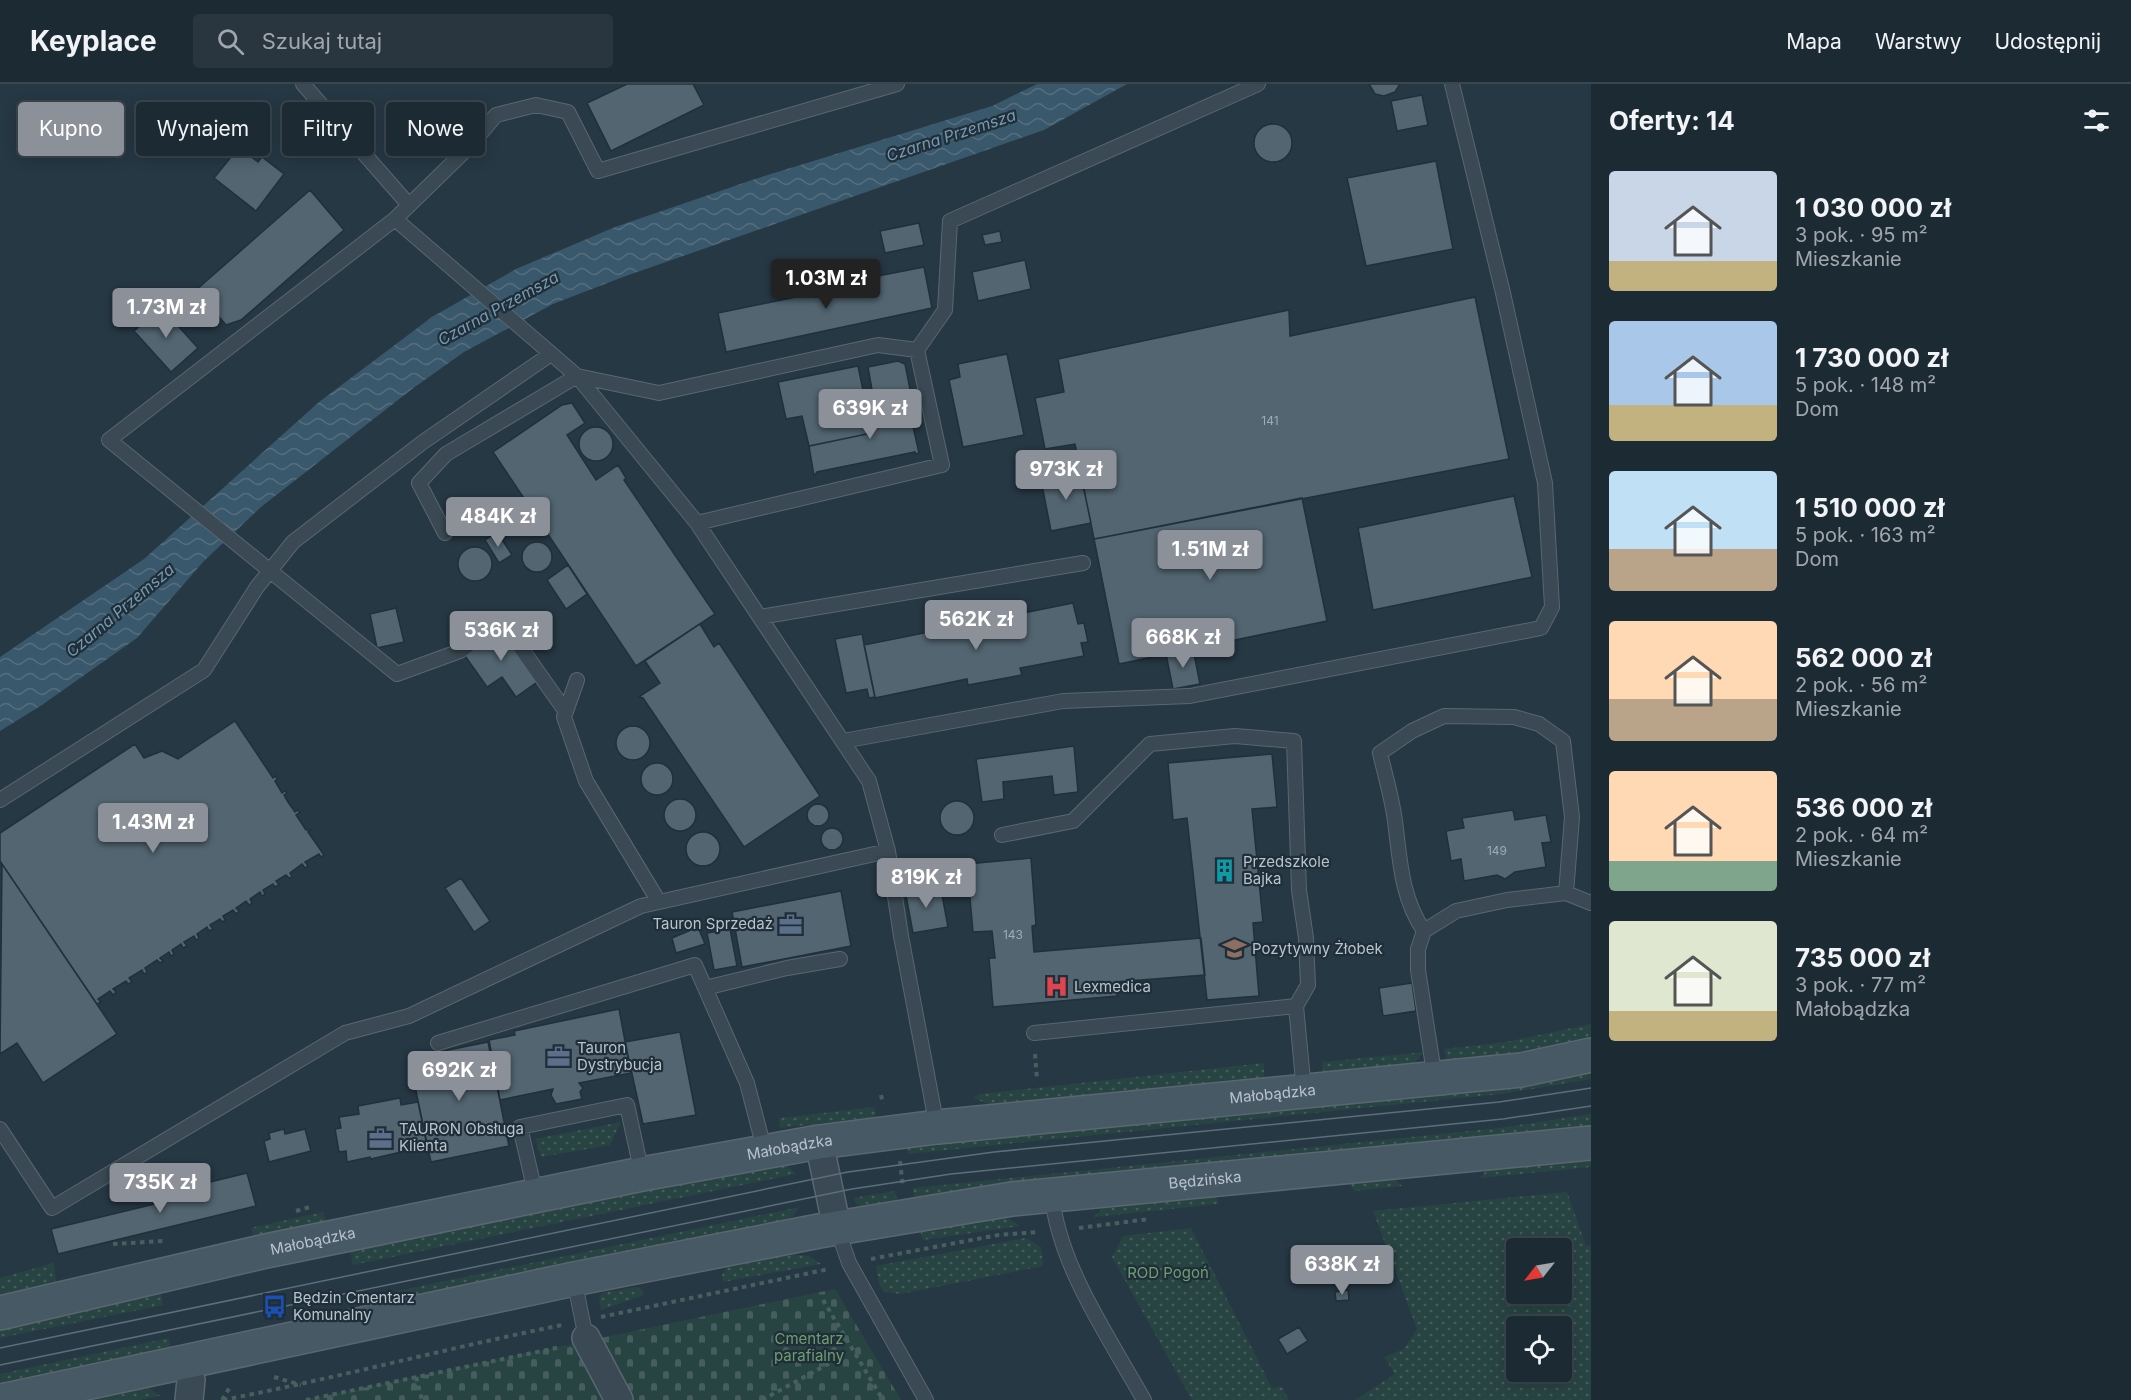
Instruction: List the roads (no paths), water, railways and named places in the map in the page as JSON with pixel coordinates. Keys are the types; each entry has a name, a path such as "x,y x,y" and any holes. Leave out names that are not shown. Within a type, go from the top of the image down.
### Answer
{"street":[{"name":"Małobądzka","path":"0,1313 213,1262 642,1174 819,1142 937,1128 1521,1070 1591,1055"},
{"path":"6,1400 574,1279 828,1229 819,1142"},
{"name":"Będzińska","path":"828,1229 1052,1194 1591,1143"},
{"path":"586,1334 619,1400"},
{"path":"187,1363 191,1380 189,1400"}],"lane":[{"path":"303,84 409,205"},
{"path":"566,712 502,621 459,651 398,674 109,440 395,219 471,145 496,115 536,105 567,112 598,171 897,84"},
{"path":"697,523 942,465 917,350 945,310 950,221 1258,84"},
{"path":"843,741 1063,701 1190,696 1541,628 1552,607 1545,483 1503,292 1452,84"},
{"path":"395,219 577,376 697,523 869,781 888,851 901,936 937,1128"},
{"path":"445,533 419,483 446,454 577,376 659,393 878,345 917,350"},
{"path":"0,800 204,670 257,587 293,542 423,442 551,354"},
{"path":"760,617 1083,564"},
{"path":"577,680 564,717 586,781 659,902"},
{"path":"1424,931 1412,914 1399,864 1395,818 1380,753 1412,731 1444,716 1515,717 1539,724 1563,741 1572,817 1566,893"},
{"path":"1002,835 1073,821 1150,744 1235,736 1294,741 1299,890 1306,938 1308,985 1296,1006 1304,1091"},
{"path":"0,1129 52,1208 345,1034 409,1016 641,906 888,851"},
{"path":"1435,1078 1418,970 1418,949 1424,931 1456,911 1507,900 1566,893 1591,903"},
{"path":"705,988 840,958"},
{"path":"438,1043 695,965 747,1083 765,1152"},
{"path":"1034,1033 1296,1006"},
{"path":"536,1196 520,1127 606,1109 627,1105 642,1174"},
{"path":"1052,1194 1078,1285 1144,1400"},
{"path":"828,1229 926,1400"},
{"path":"574,1279 586,1334"}],"water":[{"name":"Czarna Przemsza","path":"1037,84 1127,84 1044,130 623,277 553,304 464,352 412,389 261,507 203,562 137,638 42,705 0,731 0,657 144,559 319,402 432,317 516,269 615,227 755,179 992,106"}],"tram line":[{"path":"0,1348 848,1172 994,1152 1499,1102 1591,1088"},
{"path":"0,1365 852,1189 951,1174 1503,1119 1591,1106"}],"place":[{"name":"Przedszkole Bajka","path":"1225,871"},
{"name":"Tauron Sprzedaż","path":"791,924"},
{"name":"Pozytywny Żłobek","path":"1234,949"},
{"name":"Lexmedica","path":"1056,987"},
{"name":"Tauron Dystrybucja","path":"559,1057"},
{"name":"TAURON Obsługa Klienta","path":"381,1138"},
{"name":"Będzin Cmentarz Komunalny","path":"275,1307"}],"park label":[{"name":"ROD Pogoń","path":"1168,1273"},
{"name":"Cmentarz parafialny","path":"809,1348"}]}
